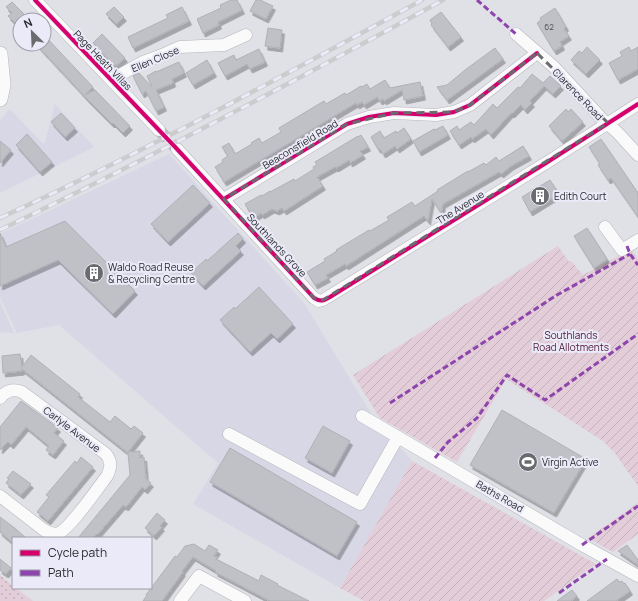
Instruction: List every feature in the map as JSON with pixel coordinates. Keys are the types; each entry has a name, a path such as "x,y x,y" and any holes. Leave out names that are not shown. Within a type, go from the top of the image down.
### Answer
{"main road":[{"path":"0,54 1,90"}],"street":[{"name":"Page Heath Villas","path":"35,0 159,130"},
{"name":"Clarence Road","path":"516,34 554,67 638,155"},
{"name":"Ellen Close","path":"113,81 118,76 143,62 180,47 224,45 246,35"},
{"name":"Beaconsfield Road","path":"224,200 347,124 369,117 394,113 436,115 454,112 470,105 537,53"},
{"path":"608,123 638,104"},
{"name":"The Avenue","path":"319,300 330,297 608,123"},
{"path":"177,149 224,200"},
{"name":"Southlands Grove","path":"224,200 314,298 319,300"},
{"path":"605,227 622,250 638,240"},
{"name":"Carlyle Avenue","path":"0,398 7,391 18,390 22,392 106,454 111,464 107,476 67,527 58,533 50,533 44,530 0,496"},
{"name":"Baths Road","path":"362,416 582,545 638,576"},
{"path":"229,434 360,504 398,437"},
{"path":"180,601 199,576 245,601"}],"highlighted area":[{"path":"537,53 608,123 323,300 314,298 224,199 347,124 394,113 454,112 470,105"}],"shaded area":[{"path":"55,104 94,147 0,193 0,120 10,109 43,144 45,142"},
{"path":"169,154 304,303 372,415 412,461 340,588 193,504 218,463 59,325 17,333 0,297 0,234"},
{"path":"0,302 14,333 0,332"}],"green space":[{"name":"Southlands Road Allotments","path":"558,246 569,262 571,261 583,275 626,252 632,251 638,259 638,486 614,452 603,441 506,379 457,462 380,418 353,375"},
{"path":"412,461 596,564 544,601 364,601 340,588"},
{"path":"638,503 638,534 613,552 588,538"},
{"path":"0,575 12,585 12,589 17,589 33,601 0,601"}],"building":[{"path":"231,0 237,0 242,10 218,22 219,25 203,33 197,19 221,8 220,5"},
{"path":"256,0 260,0 273,6 266,19 250,11"},
{"path":"12,2 22,12 12,13 6,7"},
{"path":"114,7 124,17 116,24 106,14"},
{"path":"182,7 189,21 133,48 128,37 168,18 166,15"},
{"path":"555,8 566,27 564,29 569,36 560,42 562,46 554,51 537,23 541,20 540,18"},
{"path":"441,12 461,37 448,47 431,25 430,20"},
{"path":"12,13 12,20 8,16"},
{"path":"268,28 282,30 280,48 265,46"},
{"path":"102,34 125,58 117,65 114,65 93,43"},
{"path":"52,43 93,87 85,95 95,90 130,126 123,133 88,100 43,52 52,52"},
{"path":"587,47 600,60 586,74 571,60 579,51 582,53"},
{"path":"629,47 631,51 638,47 638,69 618,80 609,63 622,56 620,52"},
{"path":"495,48 503,59 447,100 437,87 447,85"},
{"path":"259,49 265,62 250,69 247,64 225,76 218,63 234,55 236,60"},
{"path":"207,60 214,73 193,85 186,73"},
{"path":"179,62 184,73 172,79 173,83 156,90 164,107 156,111 146,91 142,94 133,76 139,73 152,87 147,76"},
{"path":"532,74 543,83 550,76 561,86 553,94 544,86 530,101 532,103 525,110 521,105 512,114 511,113 491,135 486,129 472,139 471,137 459,145 450,131 457,126 459,130 471,122 474,125 493,104 497,108 518,87 520,88"},
{"path":"385,80 390,88 420,82 423,96 404,100 402,90 384,101 383,99 380,101 377,97 364,105 362,102 357,105 356,103 224,182 215,167 223,162 222,160 228,156 222,147 229,143 235,154 259,138 262,143 281,132 279,128 324,101 326,104 345,93 346,95 367,84 370,89"},
{"path":"566,109 568,112 571,109 583,122 562,141 549,126"},
{"path":"61,113 75,128 65,137 51,122"},
{"path":"443,126 448,135 419,152 413,141 434,129 435,130"},
{"path":"404,128 411,139 397,149 395,146 383,154 380,149 378,149 371,137 380,131 384,138 396,131 397,133"},
{"path":"27,134 52,162 40,172 16,145"},
{"path":"361,135 368,147 360,151 363,155 350,163 349,160 317,177 323,186 284,211 282,208 277,211 272,209 253,218 245,204 294,179 295,181 314,169 313,167 317,165 315,162"},
{"path":"601,139 638,193 638,217 611,178 608,180 589,147"},
{"path":"0,141 11,150 0,163"},
{"path":"523,146 529,156 511,166 501,174 499,172 443,204 441,213 432,199 428,221 424,216 346,266 345,264 326,275 328,278 315,285 307,272 325,261 324,259 337,251 336,250 389,220 387,217 412,202 415,206 438,191 437,190 468,171 484,163 486,165 496,157 499,161"},
{"name":"Edith Court","path":"550,180 559,194 530,212 522,197"},
{"path":"193,185 210,203 168,242 151,224"},
{"name":"Waldo Road Reuse & Recycling Centre","path":"65,221 135,291 113,314 58,260 0,286 0,233 6,247"},
{"path":"587,228 607,259 594,268 574,236"},
{"path":"238,233 243,239 236,246 241,251 203,286 191,273 206,259 207,261"},
{"path":"259,287 293,324 277,339 271,333 250,352 220,320 234,307 235,309"},
{"path":"20,354 22,367 31,355 80,394 78,397 110,422 115,416 131,429 134,426 143,433 128,452 140,451 140,458 144,457 146,479 151,483 145,490 142,487 126,507 123,505 94,537 79,537 130,475 128,453 22,369 22,371 3,373 2,356"},
{"path":"21,401 58,428 54,433 64,441 53,455 46,450 49,446 26,427 11,445 8,442 0,450 0,427"},
{"name":"Virgin Active","path":"502,410 586,459 554,513 470,465"},
{"path":"323,426 350,441 332,473 305,458"},
{"path":"230,448 357,522 337,556 210,482"},
{"path":"81,457 93,467 48,521 37,512 49,497 46,495 75,461 77,463"},
{"path":"13,471 31,484 21,495 6,483 9,479 7,478"},
{"path":"157,513 165,520 160,526 162,527 154,536 145,528"},
{"path":"0,517 25,537 12,537 12,542 0,532"},
{"path":"194,544 205,551 209,545 218,550 214,556 217,557 216,559 259,581 261,575 309,601 270,601 215,572 216,571 193,557 162,601 143,601 175,556 177,557 185,546"},
{"path":"627,545 638,560 638,565 618,551"},
{"path":"0,559 11,568 6,574 0,570"},
{"path":"617,579 620,582 622,581 624,584 625,583 630,591 616,601 587,601"},
{"path":"572,590 577,596 571,601 557,601"}],"tunnel":[{"path":"159,130 177,149"}],"railway":[{"path":"0,218 160,140 422,0"},
{"path":"0,230 223,118 443,0"}],"marked path":[{"path":"477,0 516,34"},
{"path":"627,246 630,254 638,265"},
{"path":"390,403 557,295 630,254"},
{"path":"435,458 448,442 477,418 507,375 545,400 638,334"},
{"path":"582,545 638,506"},
{"path":"559,593 607,559"}],"cycle path":[{"path":"35,0 177,149 314,298 320,300 330,297 638,104"},
{"path":"224,199 347,124 369,117 394,113 436,115 454,112 470,105 537,53"}],"place":[{"name":"Edith Court","path":"540,196"},
{"name":"Waldo Road Reuse & Recycling Centre","path":"94,273"},
{"name":"Virgin Active","path":"528,462"}]}
